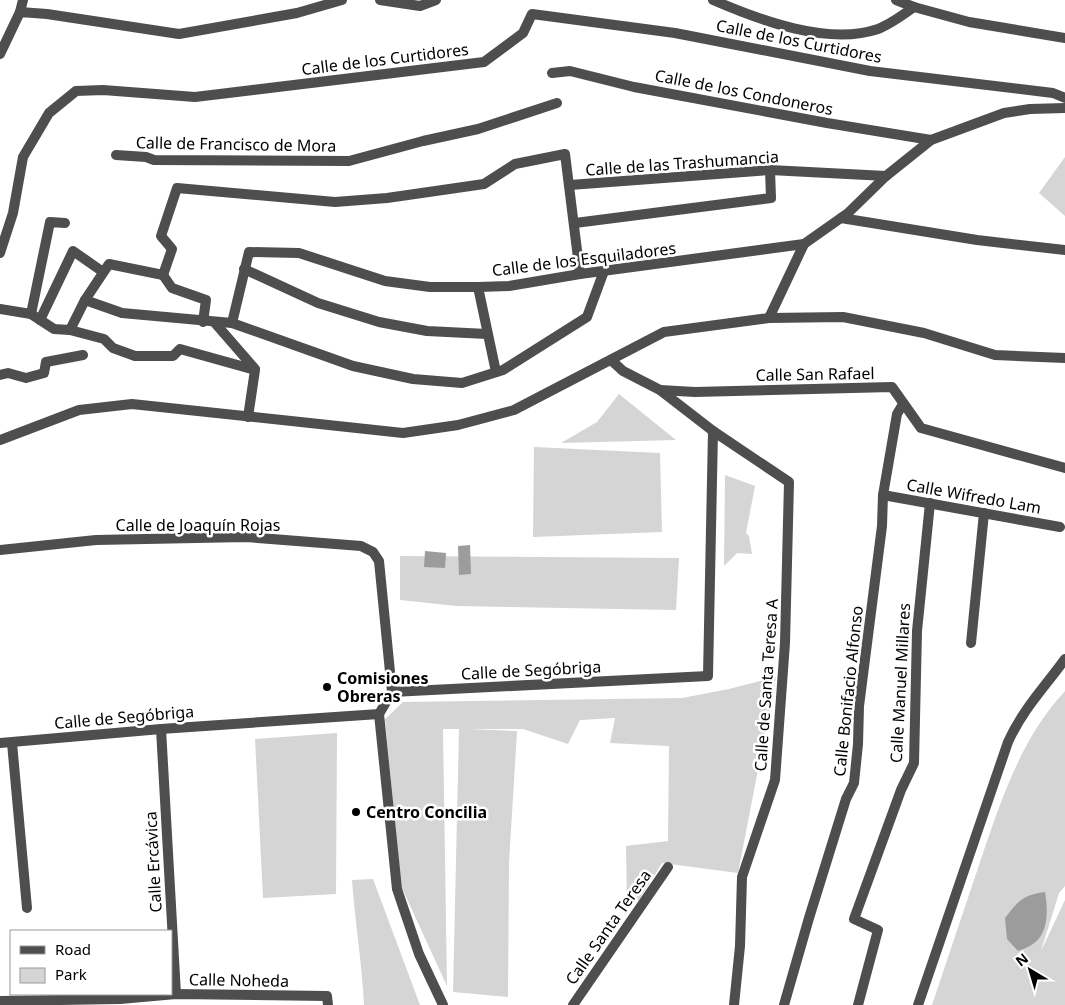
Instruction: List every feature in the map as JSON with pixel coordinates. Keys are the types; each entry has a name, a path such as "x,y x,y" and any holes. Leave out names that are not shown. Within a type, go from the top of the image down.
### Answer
{"street":[{"path":"0,54 20,12 22,0"},
{"path":"20,12 47,14 179,34 297,13 342,0"},
{"path":"380,0 420,6 436,0"},
{"path":"713,0 793,28 837,34 866,32 878,29 891,23 914,7"},
{"path":"896,0 914,7 969,22 1065,38"},
{"name":"Calle de los Curtidores","path":"0,254 12,212 23,157 48,113 76,91 103,90 195,97 484,62 523,33 532,14 675,33 870,71 1053,93 1065,98"},
{"name":"Calle de los Condoneros","path":"552,73 570,71 634,87 827,124 931,140"},
{"name":"Calle de Francisco de Mora","path":"116,155 146,156 154,160 349,161 423,141 478,130 557,103"},
{"name":"Calle de los Esquiladores","path":"232,323 249,252 299,252 385,281 430,287 478,287 509,286 580,274 804,244 841,218 886,176 931,140 1004,113 1030,109 1065,108"},
{"path":"163,275 172,250 160,236 177,188 335,202 387,198 484,184 515,164 565,154 580,274"},
{"path":"575,223 771,198 770,170"},
{"name":"Calle de las Trashumancia","path":"570,185 770,170 886,176"},
{"path":"841,218 977,240 1065,250"},
{"path":"35,317 50,222 65,223"},
{"path":"769,318 804,244"},
{"path":"35,317 73,251 103,272"},
{"path":"70,330 85,300 108,264 163,275 172,288 206,300 203,322"},
{"path":"244,269 318,303 379,322 427,331 487,334"},
{"path":"85,300 122,313 203,322 232,323 353,366 413,379 462,383 503,370 587,317 604,271"},
{"path":"478,287 496,372"},
{"path":"0,309 35,317 54,329 70,330 104,339 113,348 135,356 173,356 180,349 255,370"},
{"path":"0,440 79,410 132,404 403,433 458,425 514,410 664,332 769,318 843,317 924,333 995,355 1065,357"},
{"path":"215,323 255,370 248,417"},
{"path":"0,375 8,373 26,378 44,373 46,362 83,355"},
{"path":"611,360 623,371 660,390 713,431"},
{"name":"Calle San Rafael","path":"660,390 695,392 892,387 921,428 1065,468"},
{"name":"Calle Bonifacio Alfonso","path":"784,1005 846,799 854,783 859,706 882,526 883,495 897,414 903,404"},
{"name":"Calle de Segóbriga","path":"392,692 708,676 713,431"},
{"name":"Calle de Santa Teresa A","path":"713,431 789,482 785,643 775,780 742,877 740,946 734,1005"},
{"name":"Calle Wifredo Lam","path":"883,495 1060,527"},
{"name":"Calle Manuel Millares","path":"858,1005 878,930 854,919 901,790 914,763 917,631 930,503"},
{"path":"971,643 984,513"},
{"name":"Calle de Joaquín Rojas","path":"0,550 96,540 246,537 361,546 373,552 379,561 392,692"},
{"path":"918,1005 1008,742 1024,711 1065,659"},
{"path":"392,692 379,714 397,889 419,954 443,1005"},
{"name":"Calle de Segóbriga","path":"0,744 161,729 379,714"},
{"name":"Calle Ercávica","path":"161,729 176,994"},
{"path":"12,743 27,908"},
{"name":"Calle Santa Teresa","path":"572,1005 668,867"},
{"name":"Calle Noheda","path":"0,1001 120,1002 169,995"},
{"name":"Calle Noheda","path":"172,995 327,1001"}],"green space":[{"path":"1065,157 1065,216 1039,193"},
{"path":"619,394 676,440 561,443 597,422"},
{"path":"534,447 660,453 662,532 533,537"},
{"path":"725,475 755,486 746,533 749,536 752,554 737,553 724,566"},
{"path":"400,556 679,558 676,610 457,606 400,600"},
{"path":"776,677 738,873 662,863 639,900 627,904 626,846 668,841 669,746 610,743 615,718 580,720 568,744 523,729 468,729 517,731 509,863 508,997 453,992 459,729 443,729 447,986 401,886 385,719 403,702 682,698"},
{"path":"1065,691 1065,886 1059,893 1041,951 1065,900 1065,1005 932,1005 993,824 1012,776 1022,753 1035,731"},
{"path":"337,733 336,894 263,898 255,739"},
{"path":"373,879 420,1005 364,1005 352,880"}],"shaded area":[{"path":"470,545 471,574 459,575 458,546"},
{"path":"425,551 446,553 445,568 424,567"},
{"path":"1045,892 1047,913 1042,934 1033,944 1018,951 1007,939 1005,918 1026,897"}],"place":[{"name":"Comisiones Obreras","path":"327,687"},
{"name":"Centro Concilia","path":"356,812"}]}
